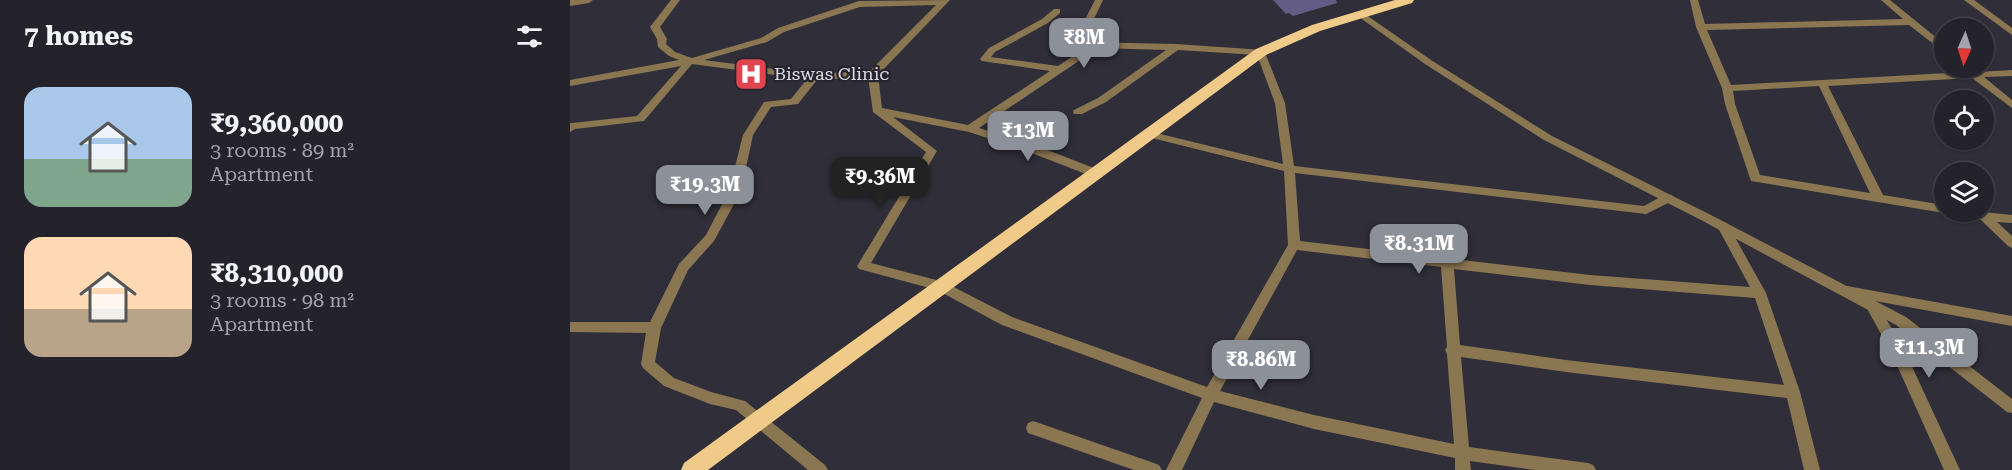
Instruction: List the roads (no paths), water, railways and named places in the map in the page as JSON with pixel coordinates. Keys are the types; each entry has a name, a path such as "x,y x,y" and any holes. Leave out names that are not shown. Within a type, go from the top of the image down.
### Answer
{"highway":[{"path":"690,470 1261,52 1316,28 1408,0"}],"street":[{"path":"570,3 589,0"},
{"path":"676,0 656,27 662,39 661,45 672,54 690,61 814,77 873,74 944,1"},
{"path":"1099,0 1077,45 1261,52 1280,104 1289,169 1294,245 1248,321 1209,394 1174,470"},
{"path":"1694,0 1701,27 1727,88 1730,104 1755,178 1934,207"},
{"path":"1885,0 1934,41"},
{"path":"1968,0 2012,32"},
{"path":"570,83 690,61 754,44 781,30 859,4 944,1"},
{"path":"1057,11 1045,21 992,50 986,59 1058,69"},
{"path":"1362,15 1428,62 1548,138 1723,226 1901,321 2012,407"},
{"path":"1701,27 1911,22"},
{"path":"970,129 1096,45"},
{"path":"1078,112 1102,100 1176,47"},
{"path":"570,129 572,126 640,119 690,61"},
{"path":"1994,74 2012,73"},
{"path":"873,74 877,110 932,151 863,266 940,286 1007,321 1209,394 1314,422 1462,453 1588,470"},
{"path":"814,77 794,102 768,104 748,135 735,191 710,238 682,267 654,328 648,364 669,382 710,398 740,405 820,470"},
{"path":"1727,88 1934,78"},
{"path":"1978,78 2012,105"},
{"path":"1822,83 1878,197"},
{"path":"877,110 970,129 1028,147 1095,173"},
{"path":"1148,134 1289,169 1646,210 1668,198"},
{"path":"1994,217 2012,219"},
{"path":"1990,222 2012,243"},
{"path":"1723,226 1760,293 1793,392 1812,470"},
{"path":"1294,245 1590,280 1760,293"},
{"path":"1447,264 1462,470"},
{"path":"1843,290 2012,321"},
{"path":"1871,305 1897,349 1952,470"},
{"path":"570,327 654,328"},
{"path":"1452,350 1566,366 1793,392"},
{"path":"1033,428 1154,470"}],"place":[{"name":"Biswas Clinic","path":"751,74"}]}
